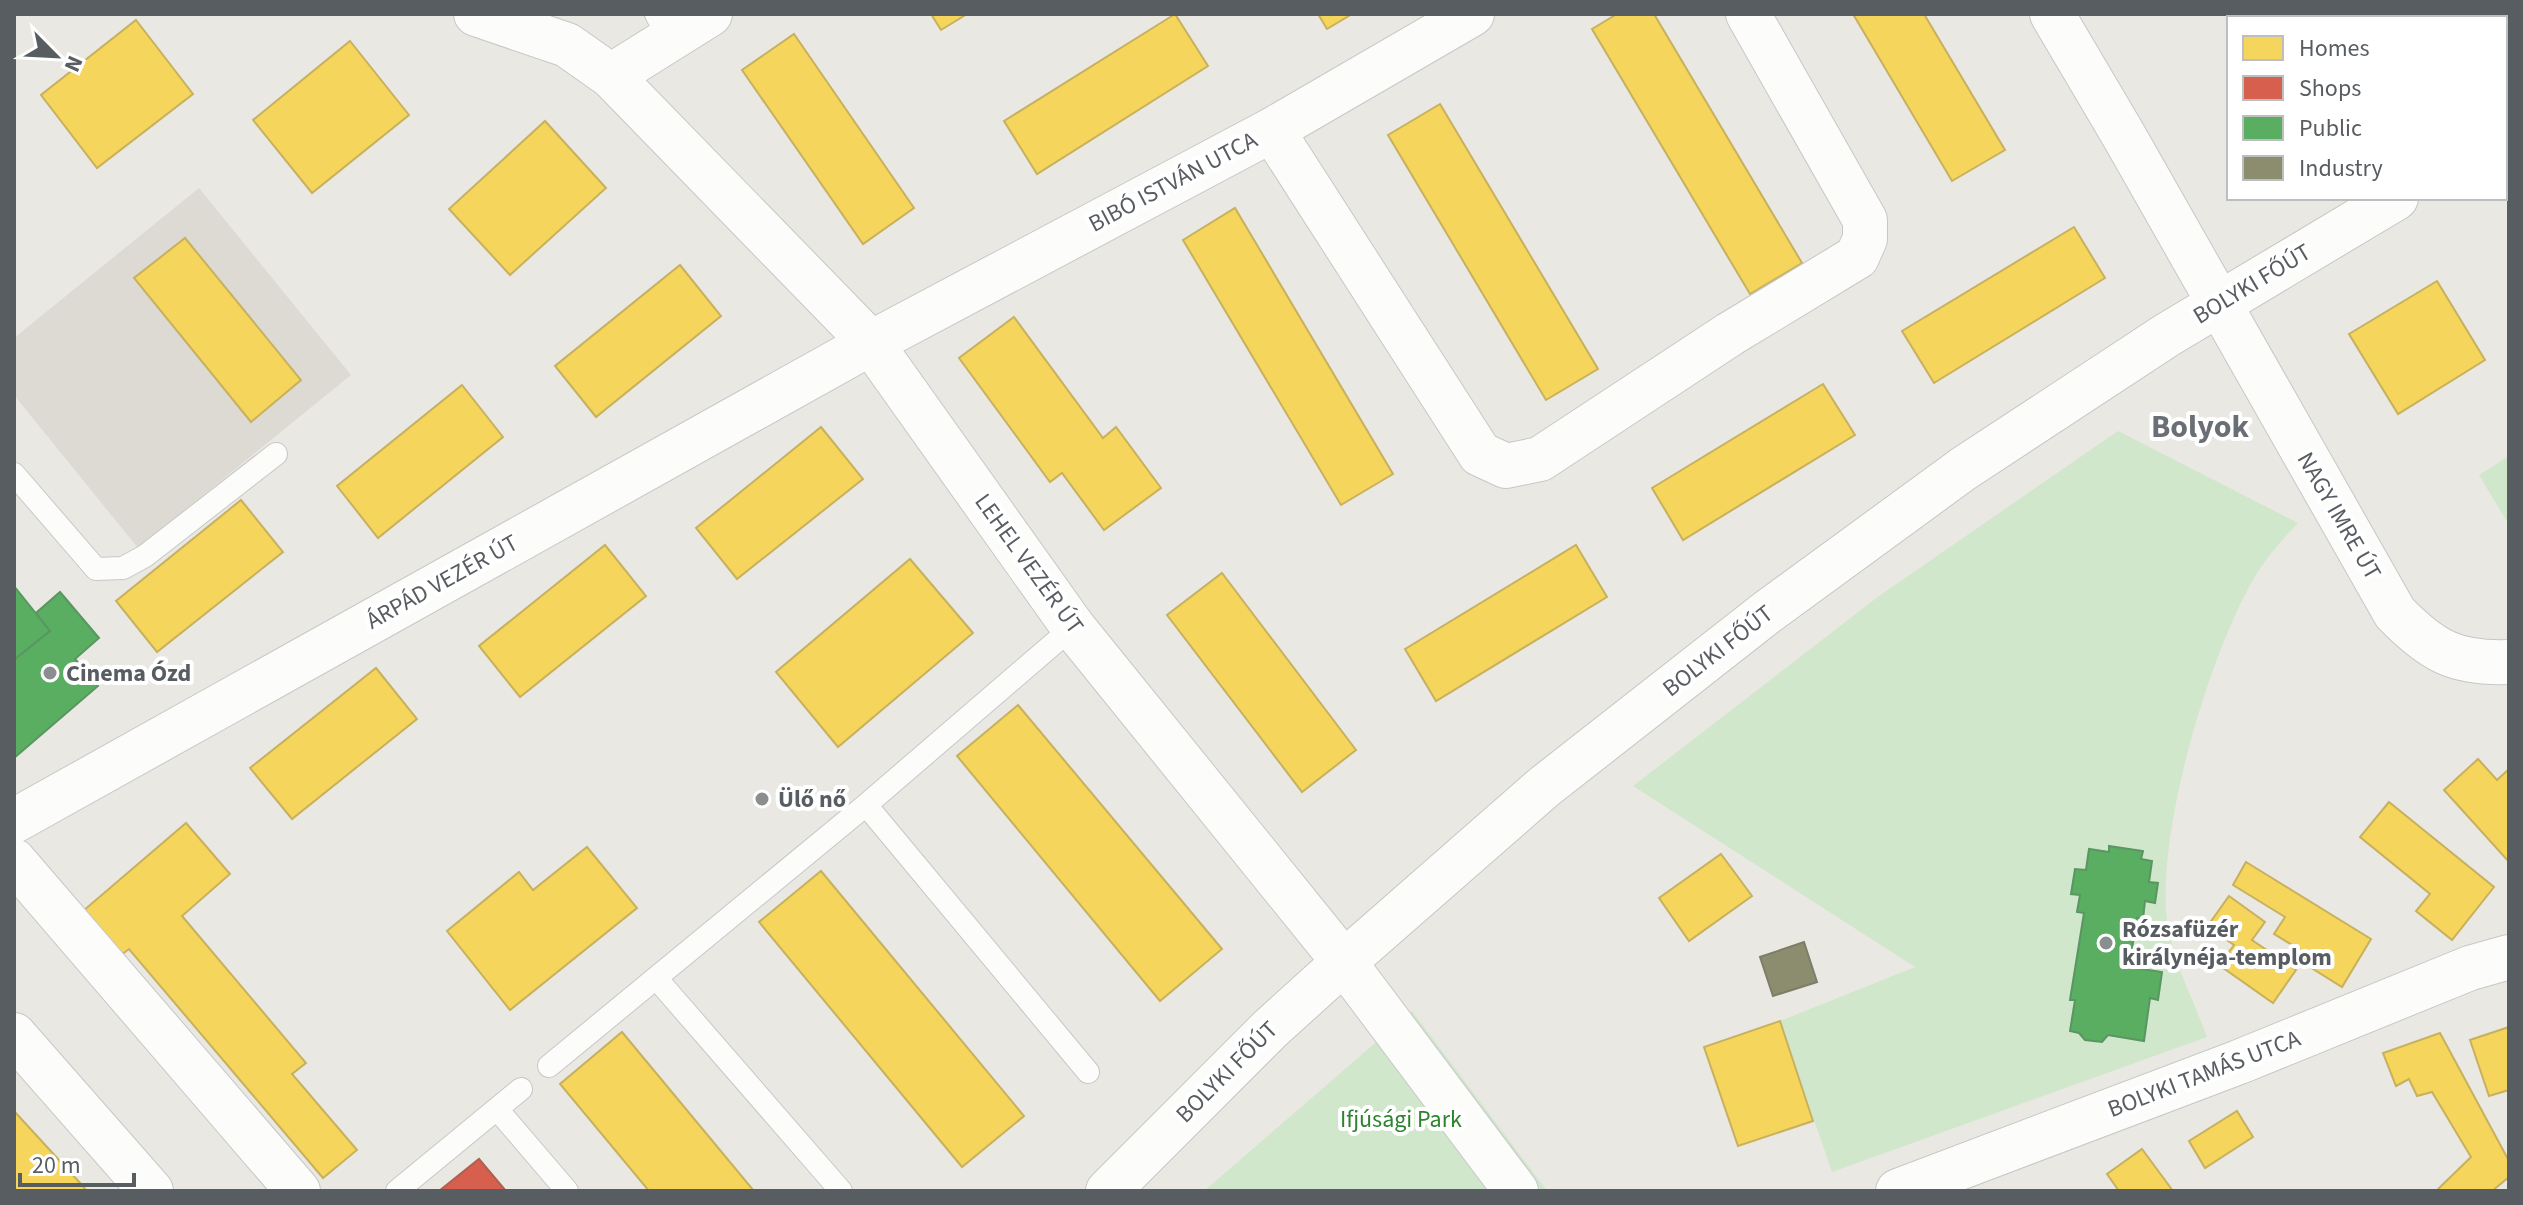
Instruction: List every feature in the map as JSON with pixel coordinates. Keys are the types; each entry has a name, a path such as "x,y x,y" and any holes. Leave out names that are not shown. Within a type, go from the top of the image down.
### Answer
{"street":[{"name":"LEHEL VEZÉR ÚT","path":"476,14 567,45 611,76 871,343 1073,627 1344,962 1516,1191"},
{"path":"611,76 663,27 710,14"},
{"name":"BIBÓ ISTVÁN UTCA","path":"871,343 1272,130 1472,14"},
{"path":"1272,130 1480,454 1506,466 1540,459 1730,334 1857,257 1865,239 1865,220 1748,14"},
{"name":"NAGY IMRE ÚT","path":"2052,14 2395,613 2417,636 2444,653 2478,663 2509,662"},
{"name":"BOLYKI FŐÚT","path":"1108,1191 1270,1029 1344,962 1544,787 1766,613 1963,469 2167,335 2393,200"},
{"name":"ÁRPÁD VEZÉR ÚT","path":"14,821 871,343"},
{"path":"14,861 280,1185"},
{"name":"BOLYKI TAMÁS UTCA","path":"1898,1191 2239,1062 2470,968 2509,957"},
{"path":"14,1035 151,1191"}],"lane":[{"path":"14,474 96,569 123,568 145,556 276,454"},
{"path":"549,1066 866,805 1073,627"},
{"path":"866,805 1088,1072"},
{"path":"656,978 841,1191"},
{"path":"397,1191 521,1089"},
{"path":"497,1109 567,1191"}],"shaded area":[{"path":"199,188 351,375 138,548 14,395 14,338"}],"green space":[{"path":"2118,431 2298,523 2263,564 2222,645 2190,744 2169,845 2166,890 2168,928 2180,970 2207,1037 1832,1172 1780,1021 1915,967 1633,786 1879,596"},
{"path":"2509,456 2509,525 2479,475"},
{"name":"Ifjúsági Park","path":"1412,1011 1547,1191 1204,1191"}],"building: Homes":[{"path":"931,14 967,14 941,30"},
{"path":"1175,14 1208,66 1037,174 1004,121"},
{"path":"1318,14 1352,14 1327,29"},
{"path":"1617,14 1654,14 1802,263 1750,294 1592,29"},
{"path":"1853,14 1924,14 2005,150 1952,181"},
{"path":"2359,14 2469,14 2466,16 2356,16"},
{"path":"136,20 193,94 97,168 41,95"},
{"path":"794,34 914,208 863,244 742,70"},
{"path":"350,41 409,115 312,193 253,120"},
{"path":"1440,104 1598,369 1546,400 1388,135"},
{"path":"545,121 606,188 510,275 449,209"},
{"path":"1235,208 1393,474 1341,505 1183,240"},
{"path":"2074,227 2105,278 1934,383 1902,331"},
{"path":"185,238 301,380 251,422 134,278"},
{"path":"680,265 721,316 596,417 555,366"},
{"path":"2437,281 2485,360 2398,414 2349,334"},
{"path":"1014,317 1103,438 1116,427 1161,488 1104,530 1062,473 1050,482 959,358"},
{"path":"1823,384 1855,435 1683,540 1652,488"},
{"path":"462,385 503,437 378,538 337,486"},
{"path":"821,427 863,479 737,579 696,528"},
{"path":"241,500 283,552 157,652 116,601"},
{"path":"605,545 646,596 520,697 479,646"},
{"path":"1576,545 1607,597 1436,701 1405,649"},
{"path":"910,559 973,633 838,747 776,672"},
{"path":"1222,573 1356,750 1302,792 1167,615"},
{"path":"376,668 417,719 292,819 250,768"},
{"path":"1018,705 1222,949 1160,1001 957,756"},
{"path":"2478,759 2497,780 2509,769 2509,862 2444,790"},
{"path":"2389,802 2494,887 2452,940 2416,911 2430,894 2360,837"},
{"path":"186,823 230,874 182,916 306,1063 292,1074 357,1150 323,1178 129,949 121,955 83,911"},
{"path":"587,847 637,908 510,1010 447,931 519,872 533,890"},
{"path":"1721,854 1752,896 1689,941 1659,898"},
{"path":"2246,862 2371,939 2342,987 2297,959 2302,951 2274,934 2285,917 2233,885"},
{"path":"821,871 1024,1116 962,1167 759,922"},
{"path":"2229,896 2265,922 2252,940 2296,970 2273,1003 2219,965 2234,945 2207,927"},
{"path":"1780,1021 1813,1121 1738,1146 1704,1047"},
{"path":"2509,1027 2509,1090 2489,1096 2470,1040"},
{"path":"622,1032 754,1191 649,1191 560,1084"},
{"path":"2440,1033 2509,1161 2509,1177 2492,1191 2436,1191 2471,1157 2432,1092 2417,1096 2409,1079 2396,1086 2383,1053"},
{"path":"14,1111 81,1184 87,1191 14,1191"},
{"path":"2237,1111 2253,1137 2205,1168 2189,1141"},
{"path":"2142,1149 2173,1191 2119,1191 2107,1174"}],"building: Shops":[{"path":"479,1159 506,1191 439,1191"}],"building: Public":[{"path":"14,586 50,631 14,660"},
{"name":"Cinema Ózd","path":"60,592 99,638 75,659 98,686 14,758 14,660 50,631 36,613"},
{"name":"Rózsafüzér királynéja-templom","path":"2109,846 2143,851 2141,859 2152,861 2149,882 2158,883 2155,903 2145,901 2143,919 2137,918 2129,967 2162,972 2158,1000 2150,998 2144,1041 2108,1035 2102,1042 2085,1040 2079,1033 2070,1031 2075,1000 2070,1000 2084,913 2077,912 2080,895 2071,894 2075,869 2086,870 2089,849 2109,852"}],"building: Industry":[{"path":"1804,942 1817,982 1773,996 1760,957"}],"place":[{"name":"Cinema Ózd","path":"50,673"},
{"name":"Ülő nő","path":"762,799"},
{"name":"Rózsafüzér királynéja-templom","path":"2106,943"}],"district":[{"name":"Bolyok","path":"2200,427"}]}
